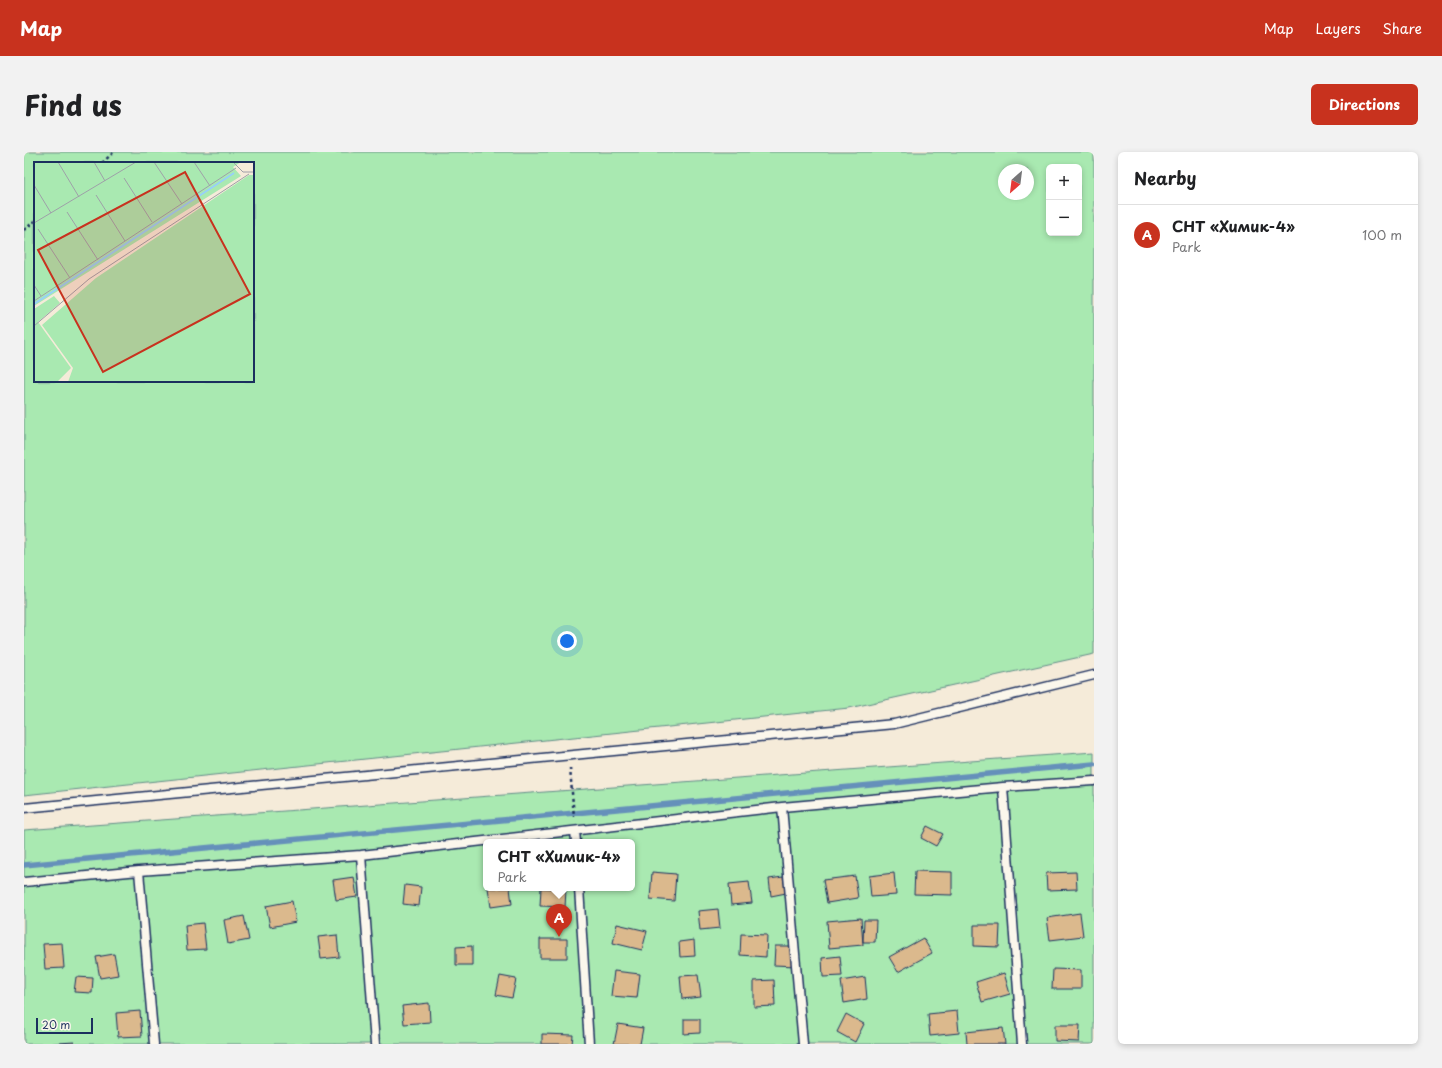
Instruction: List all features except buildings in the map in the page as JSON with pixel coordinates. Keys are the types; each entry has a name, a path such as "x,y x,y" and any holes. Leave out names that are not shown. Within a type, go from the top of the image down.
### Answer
{"lane":[{"path":"24,808 894,724 1094,675"},
{"path":"504,839 782,807 1094,780"},
{"path":"1003,787 1022,1044"},
{"path":"782,807 803,1044"},
{"path":"576,831 576,839"},
{"path":"24,882 139,871 361,855 483,841"},
{"path":"361,855 375,1044"},
{"path":"139,871 154,1044"},
{"path":"579,891 589,1044"}],"path":[{"path":"103,162 114,152"},
{"path":"24,230 34,222"},
{"path":"569,756 576,831"}],"green space":[{"path":"24,152 1094,152 1094,654 849,708 24,795"},
{"path":"1094,752 1094,1044 24,1044 24,830"}],"waterway":[{"path":"24,865 1094,764"}],"place":[{"name":"СНТ «Химик-4»","path":"559,937"}]}
